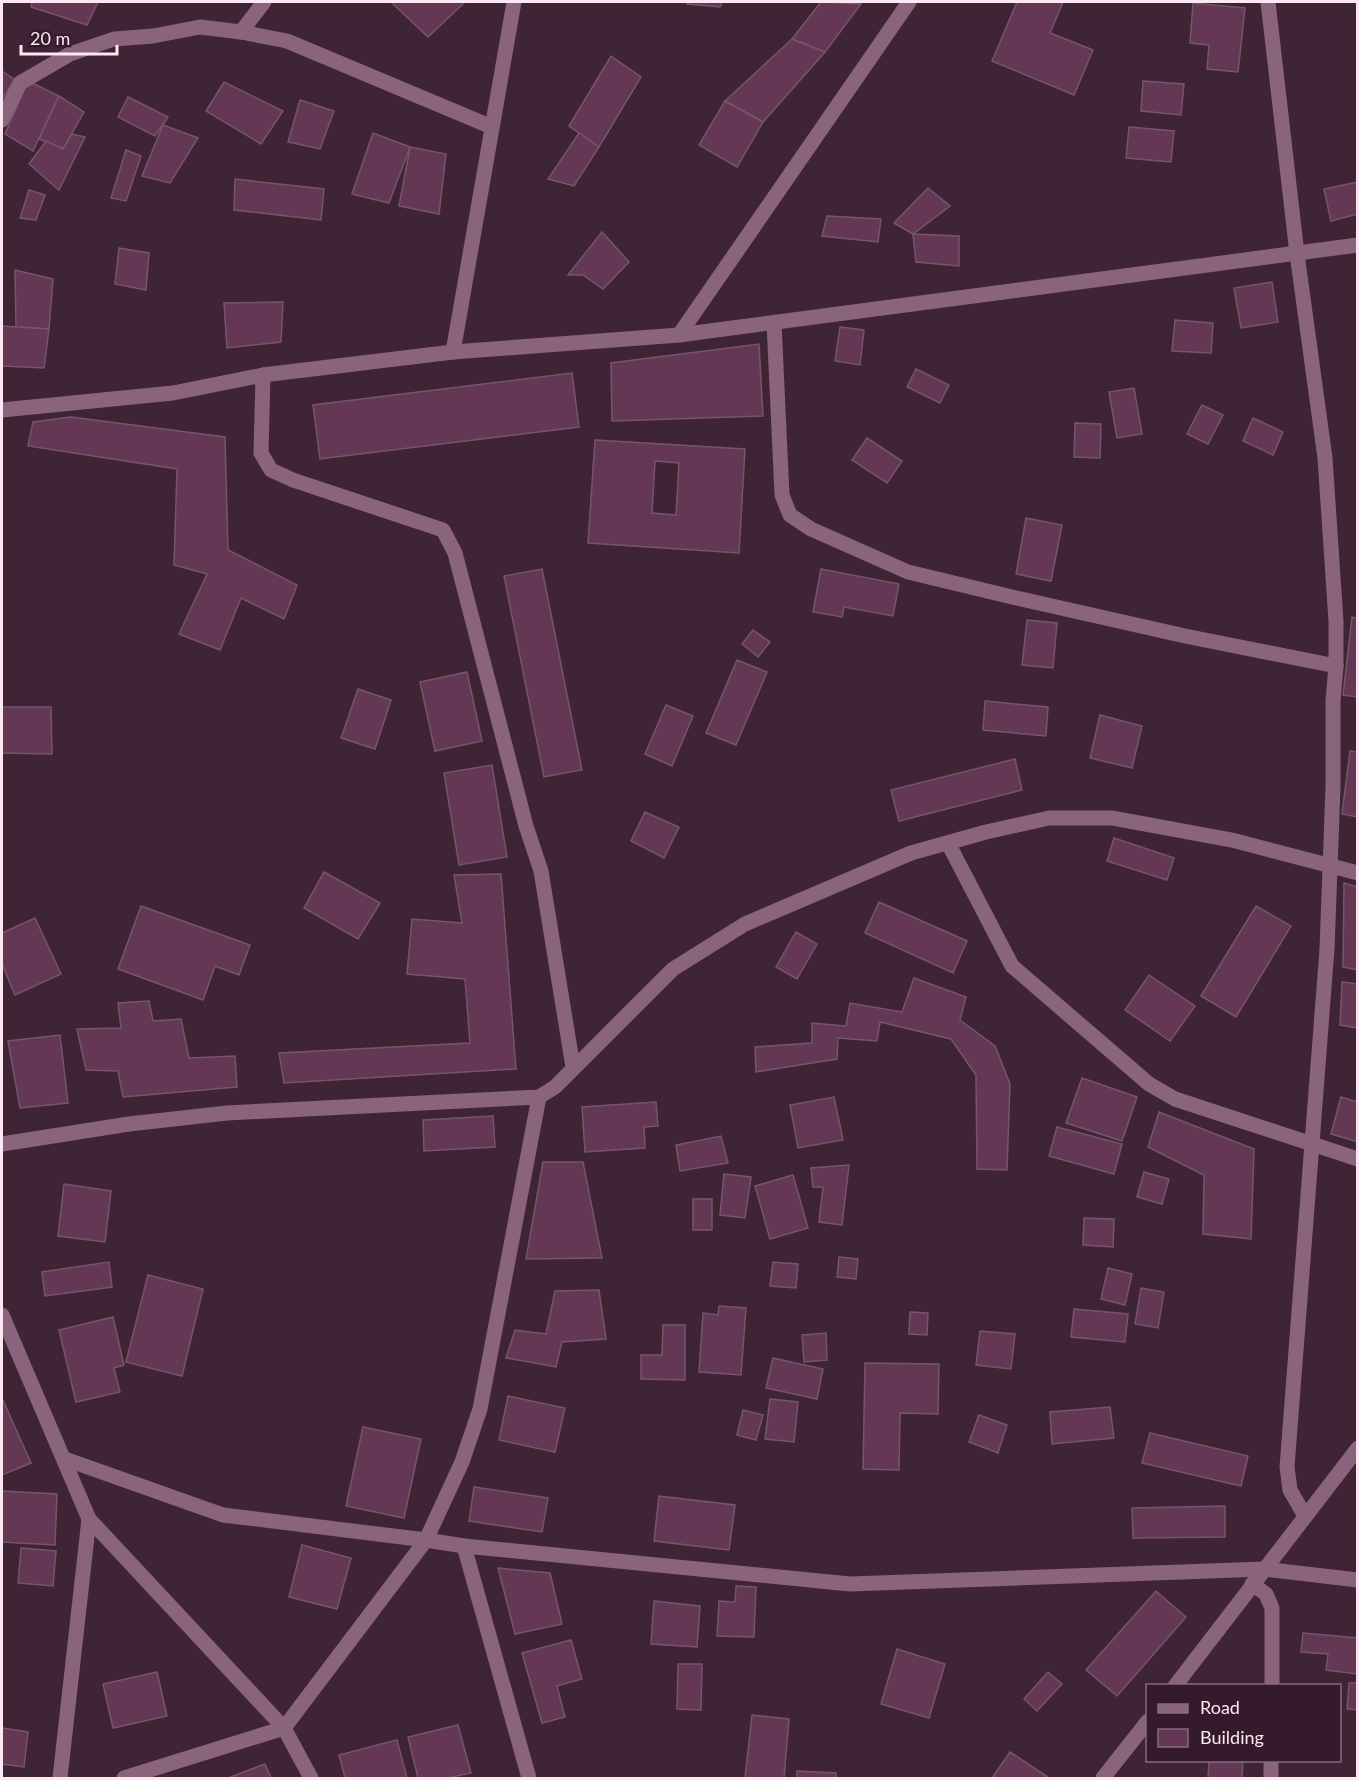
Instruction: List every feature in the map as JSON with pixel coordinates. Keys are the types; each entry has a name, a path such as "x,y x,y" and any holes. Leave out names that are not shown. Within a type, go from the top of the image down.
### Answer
{"street":[{"path":"242,32 264,2"},
{"path":"453,352 514,2"},
{"path":"679,334 909,2"},
{"path":"1268,2 1297,254 1325,458 1336,621 1331,864 1320,1048 1287,1467 1290,1490 1305,1516"},
{"path":"2,120 20,83 70,54 114,39 153,36 200,27 242,32 286,41 492,127"},
{"path":"2,410 172,393 263,375 453,352 679,334 774,323 1358,245"},
{"path":"774,323 782,495 790,515 811,529 908,572 1185,636 1336,666"},
{"path":"263,375 261,453 272,470 293,480 443,530 455,553 526,826 541,871 573,1067"},
{"path":"2,1144 129,1124 227,1113 539,1097 555,1087 673,969 745,924 911,853 1049,818 1113,818 1232,840 1331,864 1358,873"},
{"path":"948,843 1012,966 1149,1084 1175,1099 1358,1159"},
{"path":"124,1779 284,1728 426,1540 462,1462 480,1409 539,1097"},
{"path":"2,1315 89,1519 284,1728 311,1779"},
{"path":"1177,1684 1358,1448"},
{"path":"65,1459 223,1515 464,1546 850,1584 1264,1569 1358,1580"},
{"path":"60,1779 89,1519"},
{"path":"464,1546 528,1779"},
{"path":"1252,1584 1266,1594 1272,1608 1272,1684"},
{"path":"1103,1779 1146,1724"},
{"path":"1271,1762 1271,1779"}],"building":[{"path":"32,2 98,2 87,25 31,7"},
{"path":"391,2 465,2 428,37"},
{"path":"688,2 722,2 720,7 687,4"},
{"path":"821,2 861,4 825,52 792,39"},
{"path":"1017,2 1063,2 1050,33 1093,50 1074,95 992,61"},
{"path":"1193,3 1245,8 1238,72 1207,69 1209,45 1190,43"},
{"path":"792,39 825,52 763,122 725,101"},
{"path":"611,56 641,77 599,147 569,126"},
{"path":"2,71 15,80 2,99"},
{"path":"28,81 59,96 33,151 5,134"},
{"path":"1143,81 1184,84 1181,115 1141,111"},
{"path":"224,82 283,111 261,144 206,111"},
{"path":"59,96 84,112 63,149 39,139"},
{"path":"128,97 168,117 155,136 118,117"},
{"path":"300,100 334,111 320,149 288,142"},
{"path":"725,101 763,122 737,167 699,145"},
{"path":"163,125 198,138 170,183 142,176"},
{"path":"1129,127 1174,131 1171,162 1126,158"},
{"path":"373,133 410,147 389,203 352,194"},
{"path":"579,133 599,147 574,186 548,179"},
{"path":"72,134 85,137 59,190 29,164 46,141 63,149"},
{"path":"410,147 446,154 439,214 399,206"},
{"path":"126,150 141,156 126,201 111,198"},
{"path":"235,179 324,189 321,220 234,210"},
{"path":"1358,182 1358,214 1331,221 1324,189"},
{"path":"928,188 950,206 913,234 894,223"},
{"path":"29,190 45,195 36,220 20,218"},
{"path":"827,216 881,219 878,242 822,236"},
{"path":"602,232 629,262 603,289 583,275 568,275"},
{"path":"913,234 959,236 959,266 916,262"},
{"path":"119,248 149,253 146,290 115,284"},
{"path":"15,270 53,279 49,329 16,327"},
{"path":"1272,282 1278,322 1241,328 1234,288"},
{"path":"283,302 281,342 227,348 224,303"},
{"path":"1175,320 1213,323 1211,353 1172,351"},
{"path":"2,326 49,329 44,368 2,366"},
{"path":"840,327 864,330 860,365 835,361"},
{"path":"759,344 763,416 612,421 611,363"},
{"path":"916,369 949,385 940,403 907,387"},
{"path":"572,373 579,427 320,459 313,405"},
{"path":"1134,388 1142,434 1117,438 1109,392"},
{"path":"1202,405 1223,415 1208,444 1187,434"},
{"path":"71,417 225,437 228,550 297,585 284,619 241,598 220,650 179,634 207,574 174,565 177,469 28,446 33,422"},
{"path":"1253,418 1283,432 1273,455 1243,441"},
{"path":"1075,423 1101,424 1100,458 1074,457"},
{"path":"867,438 902,461 887,483 852,460"},
{"path":"595,440 745,449 739,553 588,543","holes":["655,461 679,463 676,515 652,513"]},
{"path":"1026,518 1062,525 1051,581 1016,574"},
{"path":"542,569 582,770 544,777 504,576"},
{"path":"821,569 899,584 893,616 844,607 842,617 813,612"},
{"path":"1352,617 1358,619 1358,697 1343,695"},
{"path":"1027,620 1057,623 1053,668 1022,665"},
{"path":"753,630 770,642 758,657 742,644"},
{"path":"737,660 767,672 736,745 706,733"},
{"path":"467,672 482,741 435,751 420,682"},
{"path":"358,689 391,700 375,749 341,738"},
{"path":"985,701 1048,707 1046,736 983,730"},
{"path":"666,705 693,716 672,766 645,754"},
{"path":"2,707 51,707 52,754 2,753"},
{"path":"1100,715 1142,726 1132,768 1090,758"},
{"path":"1350,751 1358,752 1358,817 1342,814"},
{"path":"1015,759 1022,790 899,821 891,790"},
{"path":"492,765 507,857 459,865 444,773"},
{"path":"645,812 679,827 664,858 631,841"},
{"path":"1114,838 1174,858 1167,880 1107,861"},
{"path":"324,872 380,903 358,939 304,908"},
{"path":"501,874 516,1069 284,1083 279,1053 470,1043 465,979 407,974 412,919 462,923 454,875"},
{"path":"1344,883 1358,887 1358,970 1343,967"},
{"path":"879,902 967,941 953,973 865,933"},
{"path":"141,906 250,945 239,975 215,966 203,1000 118,969"},
{"path":"1256,906 1291,926 1236,1017 1201,996"},
{"path":"35,918 61,974 15,995 2,964 2,933"},
{"path":"796,932 817,944 797,979 776,967"},
{"path":"1149,975 1195,1006 1170,1041 1125,1010"},
{"path":"914,978 966,997 960,1020 995,1046 1010,1084 1007,1170 977,1169 976,1075 951,1039 880,1022 877,1041 838,1038 837,1059 756,1072 755,1047 812,1043 812,1023 846,1026 850,1003 902,1012"},
{"path":"1342,982 1358,984 1358,1028 1340,1025"},
{"path":"149,1001 153,1021 181,1019 189,1058 235,1056 237,1087 123,1097 118,1071 86,1070 77,1029 121,1028 118,1003"},
{"path":"60,1035 68,1103 20,1108 8,1041"},
{"path":"1082,1078 1137,1097 1122,1141 1066,1123"},
{"path":"834,1097 843,1140 798,1148 790,1105"},
{"path":"1341,1097 1358,1102 1358,1142 1331,1134"},
{"path":"656,1102 658,1126 644,1127 645,1148 585,1152 582,1107"},
{"path":"1159,1112 1254,1149 1251,1239 1203,1234 1204,1175 1148,1147"},
{"path":"493,1116 495,1147 424,1151 423,1120"},
{"path":"1057,1127 1122,1144 1114,1174 1049,1156"},
{"path":"721,1136 728,1163 680,1171 676,1145"},
{"path":"543,1162 583,1162 602,1258 526,1259"},
{"path":"849,1165 842,1225 819,1222 823,1187 813,1187 811,1168"},
{"path":"1144,1172 1169,1179 1162,1204 1137,1197"},
{"path":"724,1174 751,1177 745,1218 720,1215"},
{"path":"793,1175 808,1228 770,1239 755,1186"},
{"path":"64,1184 111,1191 105,1242 58,1236"},
{"path":"693,1199 712,1199 712,1230 693,1230"},
{"path":"1084,1218 1114,1219 1113,1247 1083,1245"},
{"path":"839,1257 858,1259 856,1279 837,1277"},
{"path":"109,1262 112,1287 45,1296 42,1272"},
{"path":"773,1262 798,1264 796,1288 770,1286"},
{"path":"1108,1268 1132,1274 1125,1305 1101,1299"},
{"path":"148,1275 203,1289 182,1376 126,1362"},
{"path":"1141,1288 1164,1292 1158,1328 1135,1324"},
{"path":"599,1290 606,1339 562,1342 556,1367 506,1358 515,1330 546,1334 555,1291"},
{"path":"719,1306 746,1308 741,1375 699,1372 703,1313 718,1315"},
{"path":"1074,1309 1128,1314 1125,1342 1071,1337"},
{"path":"910,1312 928,1313 927,1335 909,1334"},
{"path":"113,1317 124,1365 114,1368 120,1392 76,1402 59,1330"},
{"path":"663,1325 685,1325 685,1380 641,1379 641,1355 662,1355"},
{"path":"980,1331 1015,1334 1011,1369 976,1365"},
{"path":"826,1333 827,1360 804,1362 802,1335"},
{"path":"773,1358 823,1369 817,1399 766,1388"},
{"path":"865,1363 939,1364 938,1414 900,1413 899,1470 863,1469"},
{"path":"508,1396 565,1408 555,1452 499,1440"},
{"path":"2,1398 31,1463 2,1475"},
{"path":"770,1399 798,1402 794,1442 765,1439"},
{"path":"1110,1407 1114,1438 1052,1444 1050,1412"},
{"path":"743,1410 763,1415 756,1440 737,1435"},
{"path":"979,1415 1007,1425 998,1453 969,1442"},
{"path":"363,1427 421,1439 404,1518 346,1506"},
{"path":"1150,1433 1248,1456 1241,1486 1142,1463"},
{"path":"474,1487 548,1498 542,1532 469,1521"},
{"path":"2,1491 57,1494 55,1545 2,1542"},
{"path":"659,1496 735,1505 729,1550 654,1541"},
{"path":"1225,1506 1225,1537 1133,1538 1132,1508"},
{"path":"302,1545 351,1558 337,1609 289,1597"},
{"path":"21,1548 56,1551 53,1586 18,1583"},
{"path":"498,1568 550,1573 562,1624 515,1634"},
{"path":"736,1586 756,1587 754,1637 717,1636 719,1601 735,1602"},
{"path":"1156,1591 1186,1617 1117,1696 1086,1670"},
{"path":"654,1601 700,1606 697,1647 651,1644"},
{"path":"1303,1633 1358,1638 1357,1674 1326,1670 1328,1654 1301,1652"},
{"path":"571,1640 582,1679 557,1686 565,1717 542,1723 522,1653"},
{"path":"897,1649 945,1664 929,1718 881,1704"},
{"path":"678,1664 702,1664 701,1710 677,1709"},
{"path":"157,1672 167,1716 113,1728 103,1684"},
{"path":"1048,1672 1062,1684 1037,1711 1024,1699"},
{"path":"1349,1683 1358,1683 1358,1710 1347,1709"},
{"path":"752,1715 789,1719 784,1778 745,1778"},
{"path":"458,1725 471,1773 447,1778 418,1778 408,1737"},
{"path":"2,1728 28,1732 24,1767 2,1764"},
{"path":"397,1740 407,1778 345,1778 339,1755"},
{"path":"1010,1752 1048,1777 992,1778"},
{"path":"1209,1762 1243,1762 1242,1778 1208,1778"},
{"path":"265,1764 271,1778 228,1778"},
{"path":"797,1771 836,1773 836,1778 797,1778"}]}
